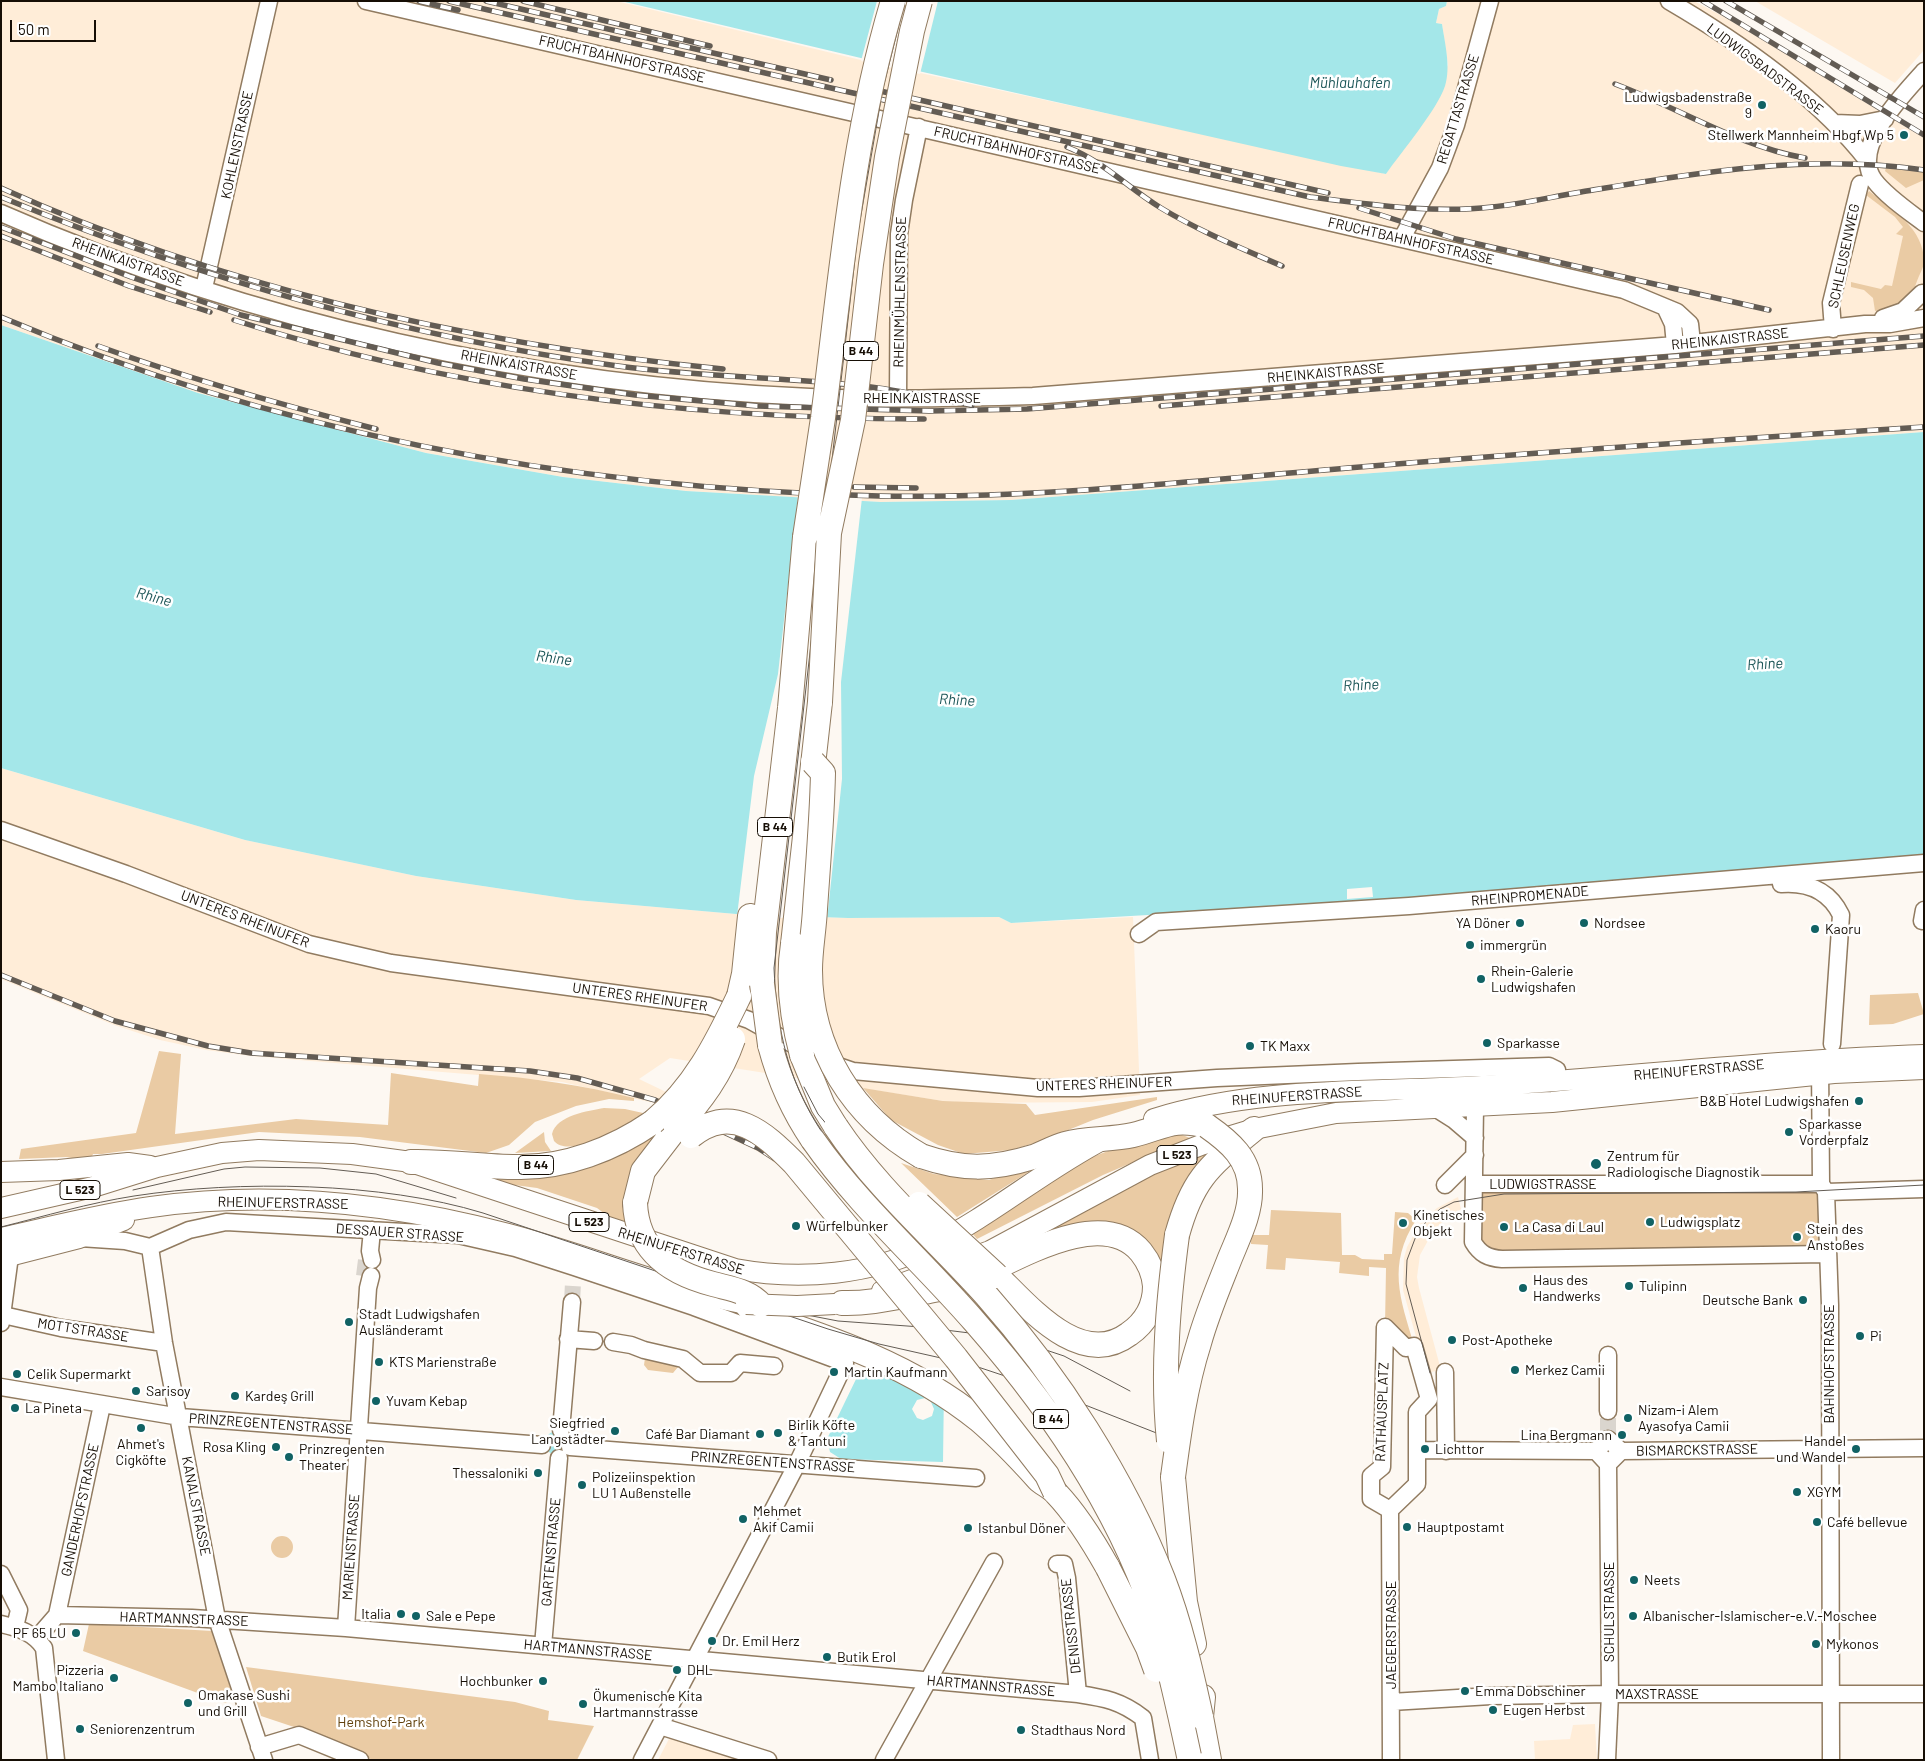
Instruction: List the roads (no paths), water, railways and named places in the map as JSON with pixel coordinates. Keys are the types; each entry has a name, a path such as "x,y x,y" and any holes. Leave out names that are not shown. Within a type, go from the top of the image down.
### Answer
{"highway":[{"name":"B 44","path":"893,1 868,96 850,195 800,582 789,710 768,891 762,970 763,998 775,1066 792,1104 827,1160 868,1208 966,1312 1012,1366 1050,1417 1099,1493 1124,1539 1159,1630 1196,1758"},
{"name":"B 44","path":"920,1 912,31 887,157 871,264 853,420 829,533 820,702 793,944 790,989 796,1032 813,1086 850,1148 896,1202 987,1296 1025,1342 1072,1408 1102,1456 1142,1532 1163,1578 1174,1612 1201,1717"},
{"path":"789,710 776,739 770,762 736,1030 719,1073 702,1097 684,1132 643,1171 636,1203 640,1231 648,1246 660,1260 676,1272 752,1295 753,1313 898,1368 945,1395 979,1420 1041,1482 1056,1492 1099,1552 1148,1648 1171,1716 1196,1758"},
{"path":"813,762 823,773 810,971 816,1022 826,1053 838,1078 872,1119 904,1146 921,1156 945,1164 971,1168 1000,1166 1066,1144 1134,1134 1170,1122 1182,1121 1207,1126 1226,1139 1238,1152 1247,1170 1251,1189 1248,1210 1199,1343 1181,1417 1173,1477"},
{"name":"B 44","path":"411,1162 440,1161 520,1167 561,1163 595,1153 624,1141 653,1122 678,1100 696,1077 714,1047 739,996"},
{"name":"B 44","path":"684,1132 708,1125 729,1122 752,1128 768,1138 794,1163 956,1358 1047,1475 1056,1492"},
{"path":"836,1127 864,1145 897,1184 967,1250 1052,1327 1072,1339 1105,1345 1120,1342 1143,1322 1155,1295 1152,1270 1136,1246 1126,1240 1106,1233 1082,1234 1065,1238 959,1284 867,1304 838,1303"},
{"path":"1173,1477 1166,1412 1166,1355 1170,1289 1177,1235 1185,1205 1200,1179 1216,1161 1254,1129"},
{"name":"B 44","path":"1173,1477 1185,1602 1204,1701 1196,1758"}],"main road":[{"name":"L 523","path":"1820,1068 1924,1055"},
{"name":"L 523","path":"1820,1068 1924,1069"},
{"name":"RHEINUFERSTRASSE","path":"1,1208 92,1187 157,1167 222,1153 259,1150 343,1153 411,1162 707,1261 770,1275 823,1274 868,1267 902,1258 933,1244 1102,1140 1137,1124 1211,1103 1269,1095 1820,1068"},
{"name":"RHEINUFERSTRASSE","path":"4,1251 109,1214 153,1206 235,1200 304,1200 377,1206 467,1224 582,1256 701,1295 753,1305 838,1303 945,1270 990,1252 1150,1165 1201,1145 1254,1129 1336,1113 1552,1102 1820,1068"},
{"path":"1,1172 68,1169 128,1163 157,1167"},
{"path":"4,1251 79,1238 153,1206"}],"street":[{"name":"KOHLENSTRASSE","path":"204,288 268,1"},
{"name":"FRUCHTBAHNHOFSTRASSE","path":"366,1 1624,290 1677,312 1690,324 1692,343"},
{"name":"REGATTASTRASSE","path":"1402,238 1440,168 1456,125 1490,1"},
{"name":"LUDWIGSBADSTRASSE","path":"1669,1 1745,50 1835,123 1867,160"},
{"path":"1922,225 1874,180 1867,160 1873,137 1885,119 1924,72"},
{"name":"LUDWIGSBADSTRASSE","path":"1835,123 1860,124 1885,119"},
{"name":"RHEINMÜHLENSTRASSE","path":"898,398 899,234 904,200 920,127"},
{"name":"SCHLEUSENWEG","path":"1833,329 1831,304 1860,184"},
{"name":"RHEINKAISTRASSE","path":"1,213 117,259 204,288 374,336 441,351 553,371 681,388 809,397 1033,396 1675,345 1865,324 1890,324 1924,318"},
{"name":"RHEINKAISTRASSE","path":"1865,324 1903,311 1923,290"},
{"path":"1665,308 1673,324 1675,345"},
{"name":"UNTERES RHEINUFER","path":"1,830 126,874 309,944 391,964 709,1006 749,1020 821,1060 853,1071 1054,1088 1358,1072 1549,1066 1557,1070"},
{"name":"RHEINPROMENADE","path":"1139,934 1156,922 1409,906 1924,863"},
{"path":"1757,876 1775,884 1792,883 1808,885 1831,899 1841,915 1832,1044"},
{"name":"BAHNHOFSTRASSE","path":"1820,1068 1823,1188 1830,1305 1831,1760"},
{"name":"RHEINUFERSTRASSE","path":"1475,1107 1488,1097 1567,1091 1579,1080"},
{"name":"LUDWIGSTRASSE","path":"1475,1107 1475,1184 1924,1189"},
{"path":"1435,1108 1454,1120 1475,1147 1444,1185"},
{"path":"1475,1184 1473,1242 1479,1251 1492,1258 1827,1254"},
{"name":"DESSAUER STRASSE","path":"150,1246 189,1230 226,1222 458,1235 515,1248 694,1307 846,1363 797,1464"},
{"name":"MARIENSTRASSE","path":"346,1628 368,1268 372,1230"},
{"path":"79,1238 150,1246"},
{"name":"KANALSTRASSE","path":"150,1246 164,1343 180,1417 217,1619 262,1753"},
{"name":"MOTTSTRASSE","path":"4,1251 2,1319 164,1343"},
{"path":"573,1284 574,1267"},
{"path":"561,1430 572,1302"},
{"name":"RATHAUSPLATZ","path":"1385,1327 1406,1348 1414,1346 1425,1385 1428,1399 1418,1412 1417,1484 1390,1510 1371,1499 1372,1476 1382,1466 1385,1327"},
{"path":"569,1334 594,1341"},
{"path":"613,1342 683,1358 700,1372 731,1373 740,1363 774,1366"},
{"path":"1608,1355 1608,1411"},
{"path":"1425,1385 1445,1376 1446,1451"},
{"name":"PRINZREGENTENSTRASSE","path":"1,1387 180,1417 542,1445"},
{"name":"GANDERHOFSTRASSE","path":"57,1615 102,1405"},
{"path":"551,1429 564,1430 571,1438 564,1452 548,1457 542,1450 542,1445 543,1436 551,1429"},
{"name":"BISMARCKSTRASSE","path":"1596,1451 1608,1436 1621,1451"},
{"name":"BISMARCKSTRASSE","path":"1608,1464 1621,1451 1924,1448"},
{"path":"1417,1450 1596,1451 1608,1464"},
{"name":"PRINZREGENTENSTRASSE","path":"564,1452 797,1464 976,1478"},
{"name":"GARTENSTRASSE","path":"543,1646 564,1452"},
{"path":"642,1760 797,1464"},
{"name":"SCHULSTRASSE","path":"1607,1760 1610,1694 1608,1464"},
{"name":"JAEGERSTRASSE","path":"1390,1510 1392,1760"},
{"path":"884,1760 994,1562"},
{"name":"DENISSTRASSE","path":"1057,1564 1064,1564 1067,1578 1078,1694"},
{"path":"1,1574 20,1610 8,1626 37,1638 44,1648 56,1760"},
{"path":"37,1638 57,1615"},
{"name":"HARTMANNSTRASSE","path":"57,1615 217,1619 346,1628 1078,1694 1105,1698 1126,1706 1143,1718 1150,1760"},
{"name":"MAXSTRASSE","path":"1391,1702 1491,1696 1610,1694 1924,1694"},
{"path":"660,1726 768,1760"},
{"path":"262,1753 300,1735 360,1760"}],"water":[{"name":"Mühlauhafen","path":"621,1 1447,1 1446,6 1439,9 1436,23 1442,24 1447,55 1447,79 1435,107 1386,174 1341,166 865,59"},
{"name":"Rhine","path":"1,325 198,393 426,453 563,477 686,491 881,502 1011,500 1924,432 1924,856 1421,899 1011,923 999,917 848,918 736,914 576,900 416,876 245,840 1,768"},
{"path":"859,1373 944,1387 943,1462 841,1459 830,1452 827,1439","holes":["925,1398 931,1402 934,1409 932,1416 923,1420 917,1418 912,1409 917,1400"]},
{"path":"557,1431 565,1435 569,1443 565,1451 557,1455 549,1451 545,1443 549,1435"}],"tunnel":[{"path":"364,1276 366,1260"},
{"path":"572,1302 573,1283"},
{"path":"1608,1411 1608,1434"}],"tram line":[{"path":"894,1218 843,1161 823,1134 807,1106 794,1077 784,1045 777,1009 774,968 858,232 883,88 905,1"},
{"path":"804,1087 818,1114 900,1211"},
{"path":"133,1190 224,1169 245,1167 320,1168 376,1174 456,1198"},
{"path":"1430,1373 1406,1284 1407,1260 1416,1236 1425,1223 1440,1209 1454,1202 1504,1194 1796,1192 1924,1185"},
{"path":"1,1227 100,1202 175,1191 263,1186 356,1190 400,1195 483,1213 828,1329 879,1344 972,1365 1047,1390 1159,1434"},
{"path":"807,1315 838,1321 921,1327 1010,1338 1064,1356 1130,1391"}],"railway":[{"path":"419,1 458,10"},
{"path":"449,1 1310,197 1423,209 1469,209 1514,204 1709,172 1795,164 1881,165 1924,170"},
{"path":"486,1 831,80"},
{"path":"523,1 710,46"},
{"path":"1703,1 1924,135"},
{"path":"1726,1 1924,117"},
{"path":"1615,84 1732,136 1756,145 1805,158"},
{"path":"867,88 1328,193"},
{"path":"1067,147 1104,167 1149,200 1175,216 1220,239 1282,266"},
{"path":"1,188 87,224 175,256 264,284 355,308 446,328 538,345 631,359 723,369"},
{"path":"1,197 76,227 228,279 304,301 460,339 538,354 649,370 863,386 972,405"},
{"path":"1359,208 1456,239 1769,310"},
{"path":"1,227 131,277 241,315 438,363 524,379 635,395 757,406 929,411 1027,409 1924,336"},
{"path":"1,236 129,286 210,312"},
{"path":"1,317 106,358 213,393 322,423 431,448 542,467 654,482 766,491 879,496 996,495 1055,492 1492,457 1924,427"},
{"path":"234,320 318,345 403,365 489,383 575,396 750,414 924,419"},
{"path":"1161,406 1924,345"},
{"path":"98,346 236,391 376,429"},
{"path":"854,487 916,488"},
{"path":"1,975 115,1021 208,1046 251,1053 530,1071 577,1078 655,1100 758,1148 792,1170"}],"place":[{"name":"Ludwigsbadenstraße 9","path":"1762,105"},
{"name":"Stellwerk Mannheim Hbgf Wp 5","path":"1904,135"},
{"name":"YA Döner","path":"1520,923"},
{"name":"Nordsee","path":"1584,923"},
{"name":"Kaoru","path":"1815,929"},
{"name":"immergrün","path":"1470,945"},
{"name":"Rhein-Galerie Ludwigshafen","path":"1481,979"},
{"name":"Sparkasse","path":"1487,1043"},
{"name":"TK Maxx","path":"1250,1046"},
{"name":"B&B Hotel Ludwigshafen","path":"1859,1101"},
{"name":"Sparkasse Vorderpfalz","path":"1789,1132"},
{"name":"Zentrum für Radiologische Diagnostik","path":"1596,1164"},
{"name":"Ludwigsplatz","path":"1650,1222"},
{"name":"Kinetisches Objekt","path":"1403,1223"},
{"name":"Würfelbunker","path":"796,1226"},
{"name":"La Casa di Laul","path":"1504,1227"},
{"name":"Stein des Anstoßes","path":"1797,1237"},
{"name":"Tulipinn","path":"1629,1286"},
{"name":"Haus des Handwerks","path":"1523,1288"},
{"name":"Deutsche Bank","path":"1803,1300"},
{"name":"Stadt Ludwigshafen Ausländeramt","path":"349,1322"},
{"name":"Pi","path":"1860,1336"},
{"name":"Post-Apotheke","path":"1452,1340"},
{"name":"KTS Marienstraße","path":"379,1362"},
{"name":"Merkez Camii","path":"1515,1370"},
{"name":"Martin Kaufmann","path":"834,1372"},
{"name":"Celik Supermarkt","path":"17,1374"},
{"name":"Sarisoy","path":"136,1391"},
{"name":"Kardeş Grill","path":"235,1396"},
{"name":"Yuvam Kebap","path":"376,1401"},
{"name":"La Pineta","path":"15,1408"},
{"name":"Nizam-i Alem Ayasofya Camii","path":"1628,1418"},
{"name":"Ahmet's Cigköfte","path":"141,1428"},
{"name":"Siegfried Langstädter","path":"615,1431"},
{"name":"Birlik Köfte & Tantuni","path":"778,1433"},
{"name":"Café Bar Diamant","path":"760,1434"},
{"name":"Lina Bergmann","path":"1622,1435"},
{"name":"Rosa Kling","path":"276,1447"},
{"name":"Lichttor","path":"1425,1449"},
{"name":"Handel und Wandel","path":"1856,1449"},
{"name":"Prinzregenten Theater","path":"289,1457"},
{"name":"Thessaloniki","path":"538,1473"},
{"name":"Polizeiinspektion LU 1 Außenstelle","path":"582,1485"},
{"name":"XGYM","path":"1797,1492"},
{"name":"Mehmet Akif Camii","path":"743,1519"},
{"name":"Café bellevue","path":"1817,1522"},
{"name":"Hauptpostamt","path":"1407,1527"},
{"name":"Istanbul Döner","path":"968,1528"},
{"name":"Neets","path":"1634,1580"},
{"name":"Italia","path":"401,1614"},
{"name":"Sale e Pepe","path":"416,1616"},
{"name":"Albanischer-Islamischer-e.V.-Moschee","path":"1633,1616"},
{"name":"PF 65 LU","path":"76,1633"},
{"name":"Dr. Emil Herz","path":"712,1641"},
{"name":"Mykonos","path":"1816,1644"},
{"name":"Butik Erol","path":"827,1657"},
{"name":"DHL","path":"677,1670"},
{"name":"Pizzeria Mambo Italiano","path":"114,1678"},
{"name":"Hochbunker","path":"543,1681"},
{"name":"Emma Dobschiner","path":"1465,1691"},
{"name":"Omakase Sushi und Grill","path":"188,1703"},
{"name":"Ökumenische Kita Hartmannstrasse","path":"583,1704"},
{"name":"Eugen Herbst","path":"1493,1710"},
{"name":"Seniorenzentrum","path":"80,1729"},
{"name":"Stadthaus Nord","path":"1021,1730"}],"park label":[{"name":"Hemshof-Park","path":"381,1722"}]}
